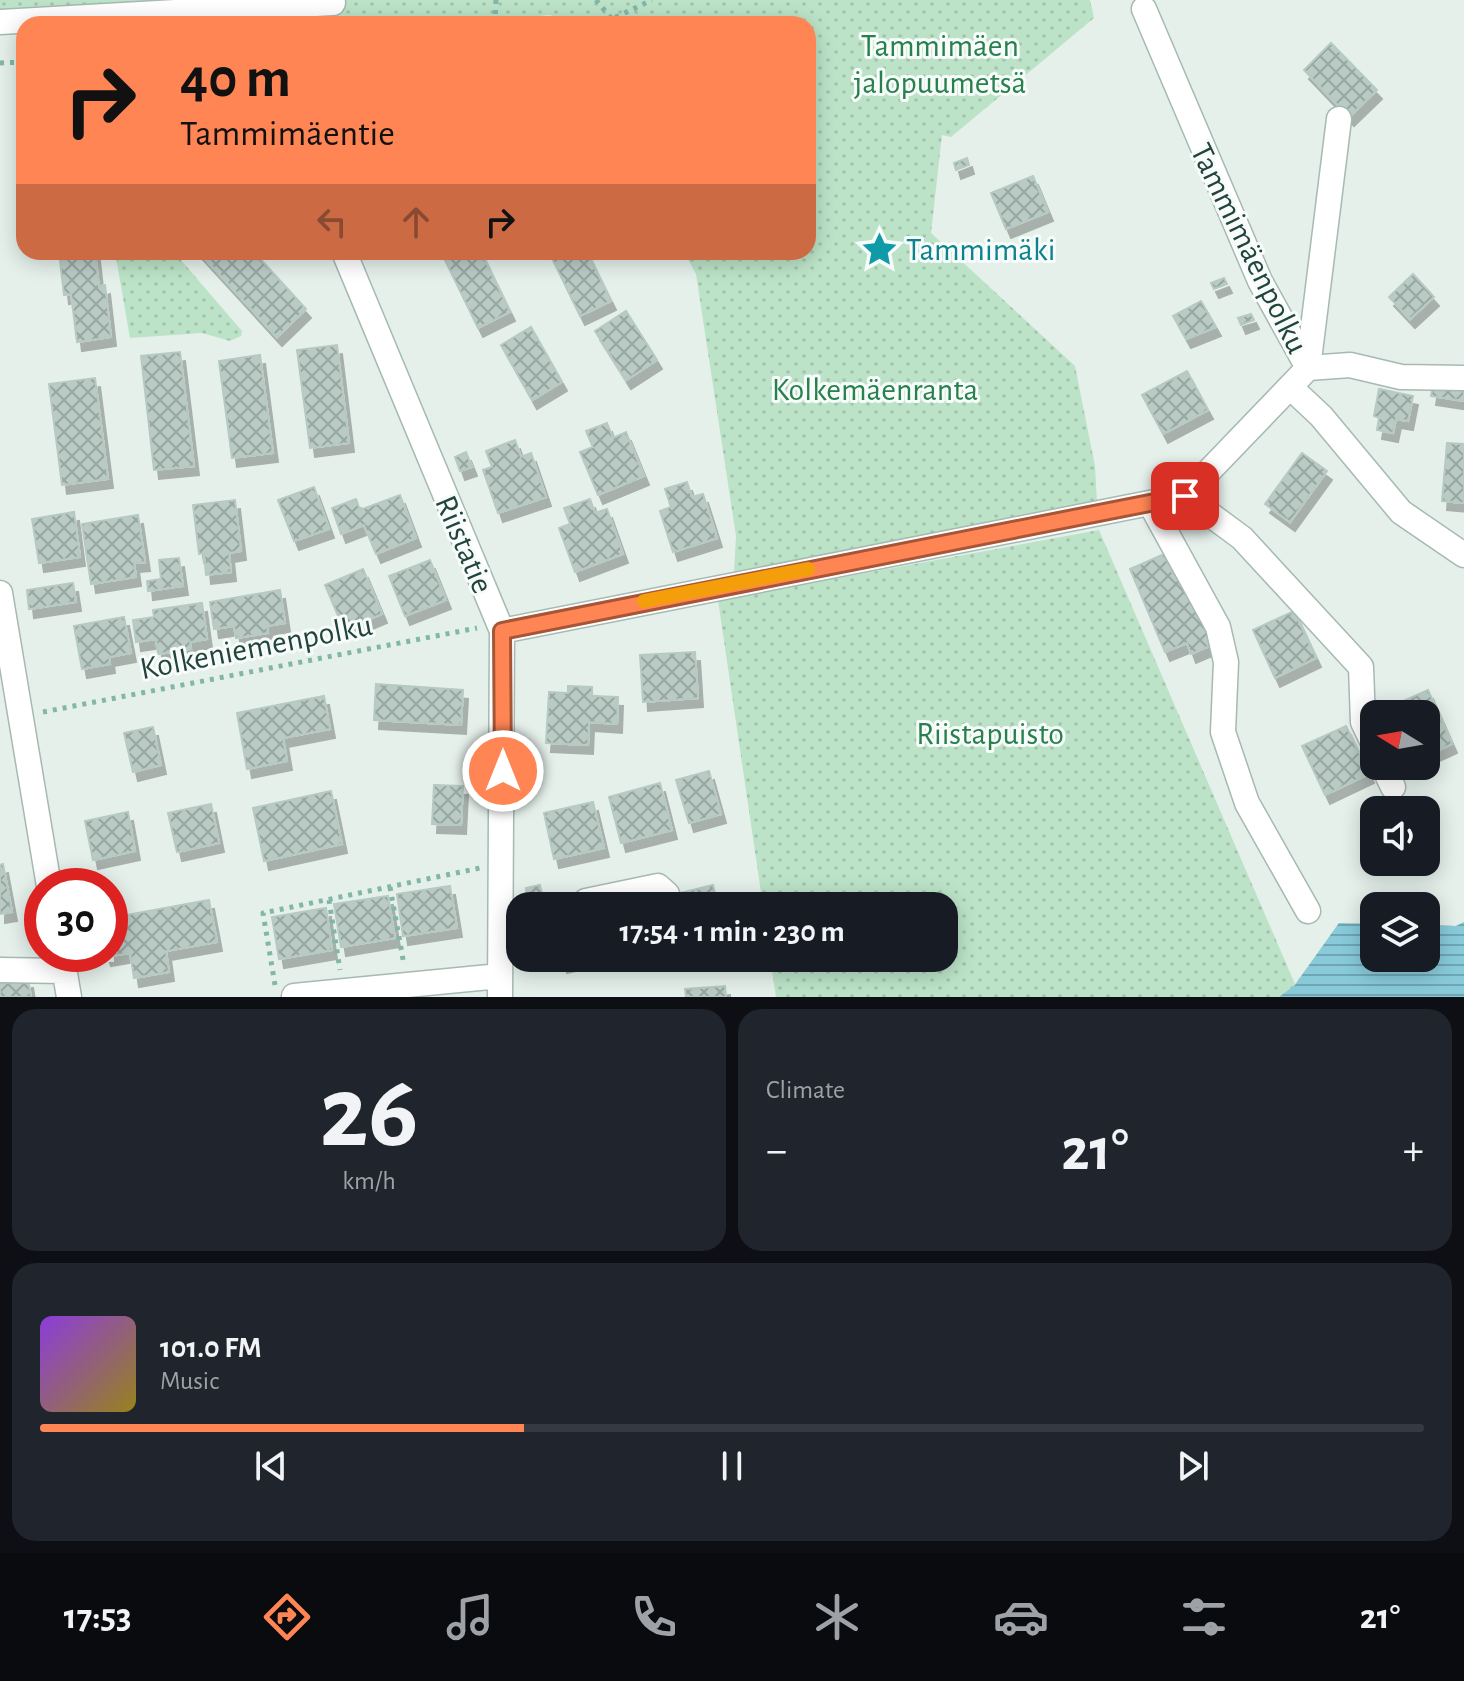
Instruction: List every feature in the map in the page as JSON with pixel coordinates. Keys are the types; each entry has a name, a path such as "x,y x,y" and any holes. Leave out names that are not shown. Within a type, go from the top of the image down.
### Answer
{"street":[{"path":"256,16 333,3"},
{"name":"Tammimäenpolku","path":"1144,9 1260,281 1308,368 1185,496"},
{"path":"1339,119 1308,368 1350,365 1401,377 1464,378"},
{"name":"Riistatie","path":"347,260 502,631 510,892"},
{"path":"1290,387 1321,416 1401,512 1464,555"},
{"path":"502,631 1185,496 1242,538 1361,667 1362,700"},
{"path":"1150,503 1218,627 1226,662 1223,732 1247,803 1308,911"},
{"path":"0,599 9,718 45,868"},
{"path":"629,892 658,886 665,892"},
{"name":"Riistatie","path":"500,987 506,960"},
{"path":"0,970 24,967"},
{"path":"65,972 69,997"},
{"path":"294,996 407,984 500,987"}],"path":[{"path":"596,0 609,16"},
{"path":"618,16 652,0"},
{"name":"Kolkeniemenpolku","path":"9,718 482,627 502,631"},
{"path":"294,996 277,996 263,913 489,867"},
{"path":"390,887 407,984"},
{"path":"329,900 344,991"}],"green space":[{"path":"0,0 207,0 0,11"},
{"name":"Kolkemäenranta","path":"343,0 1090,0 1094,18 951,137 942,135 931,233 1075,366 1095,466 1097,502 734,572 736,536 696,274 688,260 816,260 816,16 302,16 340,11"},
{"path":"116,260 181,260 242,331 241,336 230,341 202,333 130,338"},
{"name":"Riistapuisto","path":"1099,530 1295,984 1339,923 1360,924 1360,972 1440,972 1440,925 1456,926 1464,922 1464,997 776,997 772,972 958,972 958,892 761,892 718,600"}],"water":[{"path":"1464,922 1464,997 1279,997 1295,985 1339,923 1360,924 1360,972 1440,972 1440,925 1456,926"}],"building":[{"path":"1331,43 1377,90 1349,117 1304,70"},
{"path":"967,158 969,165 956,170 954,163"},
{"path":"1033,176 1048,212 1006,229 991,193"},
{"path":"60,260 96,260 99,287 105,285 111,337 77,342 71,294 64,295"},
{"path":"206,260 261,260 306,309 277,337"},
{"path":"445,260 485,260 510,312 478,328"},
{"path":"553,260 591,260 611,301 580,316"},
{"path":"1413,274 1434,297 1410,319 1389,297"},
{"path":"1224,278 1227,284 1214,289 1211,283"},
{"path":"1201,301 1216,327 1186,339 1173,316"},
{"path":"626,311 657,360 626,380 595,331"},
{"path":"1251,314 1254,320 1241,325 1238,318"},
{"path":"531,327 562,382 532,400 501,345"},
{"path":"337,345 349,443 310,448 297,350"},
{"path":"180,352 194,466 154,470 141,356"},
{"path":"260,355 273,453 232,458 219,361"},
{"path":"1187,371 1208,410 1163,434 1142,395"},
{"path":"95,378 108,479 62,485 49,384"},
{"path":"1464,383 1464,401 1431,396 1433,384"},
{"path":"1379,389 1413,396 1408,421 1396,419 1393,433 1377,430 1379,418 1374,416"},
{"path":"607,423 613,438 626,432 644,476 598,495 580,452 593,447 586,431"},
{"path":"515,440 521,457 531,453 546,497 498,513 483,470 492,467 486,451"},
{"path":"1447,443 1464,444 1464,503 1442,501"},
{"path":"466,452 472,467 460,471 455,457"},
{"path":"1302,453 1327,471 1290,522 1265,504"},
{"path":"687,482 692,497 703,494 717,538 673,552 660,511 671,507 665,489"},
{"path":"314,487 329,529 294,541 278,500"},
{"path":"400,495 416,538 376,554 364,525 341,534 332,508 356,499 360,510"},
{"path":"590,499 595,513 607,509 623,554 575,572 559,528 570,524 564,508"},
{"path":"235,500 241,551 229,553 231,572 206,575 204,553 199,554 193,505"},
{"path":"74,512 80,557 39,563 32,519"},
{"path":"138,515 145,562 134,563 136,577 91,584 82,524"},
{"path":"1164,554 1187,596 1191,594 1212,645 1191,654 1187,643 1165,652 1130,569"},
{"path":"179,558 183,586 148,591 147,581 161,579 159,560"},
{"path":"430,560 446,600 405,616 389,576"},
{"path":"363,569 382,614 344,630 325,585"},
{"path":"73,583 76,602 29,609 27,590"},
{"path":"280,590 285,623 267,626 268,633 236,638 234,626 214,629 210,602"},
{"path":"202,603 207,639 190,642 191,649 158,654 156,639 136,642 133,620 154,617 153,610"},
{"path":"1294,611 1316,658 1275,678 1253,630"},
{"path":"124,617 131,653 109,657 110,664 82,669 74,626"},
{"path":"695,652 698,698 643,702 640,655"},
{"path":"376,684 463,690 461,725 374,720"},
{"path":"568,686 592,687 592,696 618,697 617,724 589,722 588,745 546,743 549,692 568,693"},
{"path":"1428,690 1432,700 1406,700"},
{"path":"324,696 330,729 283,738 287,761 247,769 237,713"},
{"path":"1440,717 1452,744 1440,750"},
{"path":"1346,726 1360,755 1360,778 1325,795 1302,746"},
{"path":"153,727 161,765 133,772 124,733"},
{"path":"709,771 721,814 689,823 676,780"},
{"path":"660,783 672,830 621,843 609,797"},
{"path":"434,785 463,786 461,825 432,824"},
{"path":"331,791 342,844 264,861 253,808"},
{"path":"593,802 604,848 554,859 544,813"},
{"path":"211,804 219,843 177,852 168,813"},
{"path":"128,812 135,851 93,860 85,821"},
{"path":"3,864 12,912 0,914 0,865"},
{"path":"540,885 542,892 526,892 526,888"},
{"path":"713,885 715,892 684,892"},
{"path":"450,886 457,928 403,936 397,894"},
{"path":"388,896 395,938 341,947 334,904"},
{"path":"209,900 217,942 166,951 169,972 134,978 128,953 128,915"},
{"path":"326,908 332,950 279,959 272,917"},
{"path":"28,979 31,997 0,997 0,984"},
{"path":"725,986 726,997 686,997 685,989"}],"slow traffic":[{"path":"644,601 808,569"}],"place":[{"name":"Tammimäki","path":"880,249"}],"route":[{"path":"503,771 502,631 1185,496"}],"park label":[{"name":"Tammimäen jalopuumetsä","path":"940,64"}]}
